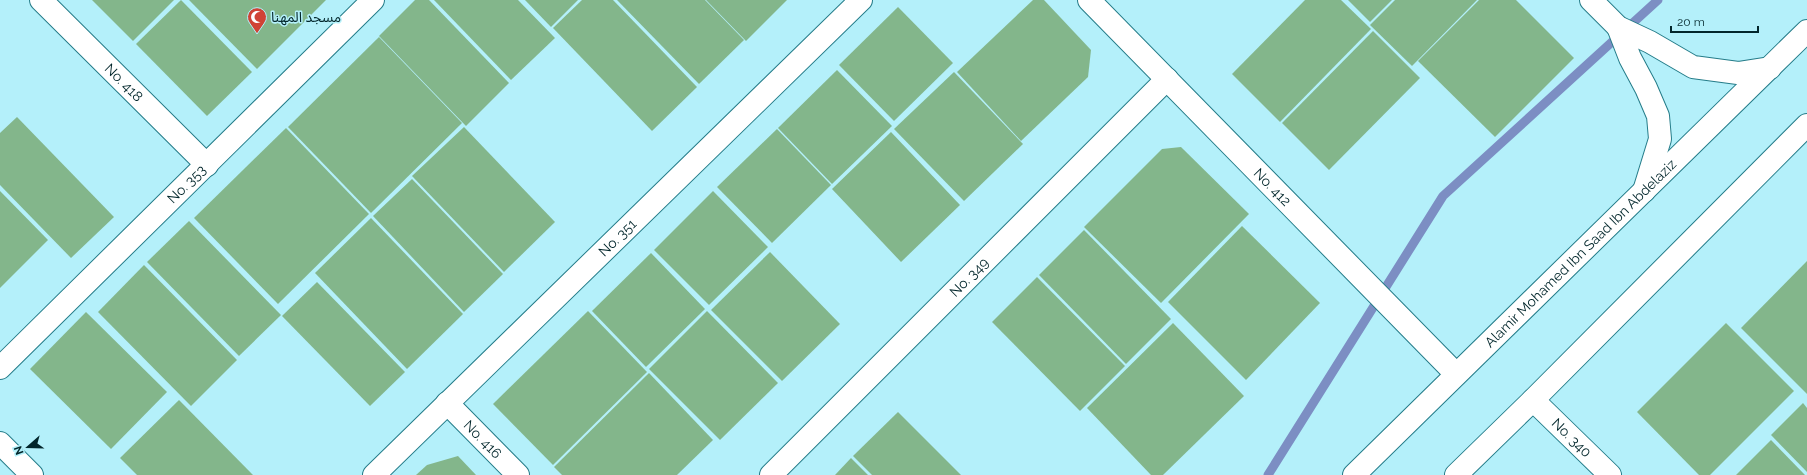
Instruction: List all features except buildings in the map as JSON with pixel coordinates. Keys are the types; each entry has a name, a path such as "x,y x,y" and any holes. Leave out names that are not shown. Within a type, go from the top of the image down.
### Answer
{"street":[{"name":"No. 418","path":"41,0 207,164"},
{"name":"No. 353","path":"0,368 374,0"},
{"name":"No. 351","path":"374,475 861,0"},
{"name":"No. 412","path":"1090,0 1456,374"},
{"path":"1591,0 1618,27 1650,42 1693,67 1738,73 1770,68"},
{"path":"1618,27 1630,58 1646,88 1658,116 1660,139 1644,191"},
{"name":"Alamir Mohamed Ibn Saad Ibn Abdelaziz","path":"1354,475 1807,31"},
{"name":"No. 349","path":"771,475 1167,79"},
{"path":"1456,475 1533,400 1807,125"},
{"name":"No. 340","path":"1533,400 1610,475"},
{"name":"No. 416","path":"447,404 518,475"},
{"path":"0,443 32,475"}],"waterway":[{"path":"1268,475 1443,196 1658,0"}],"place":[{"name":"مسجد المهنا","path":"257,34"}]}
